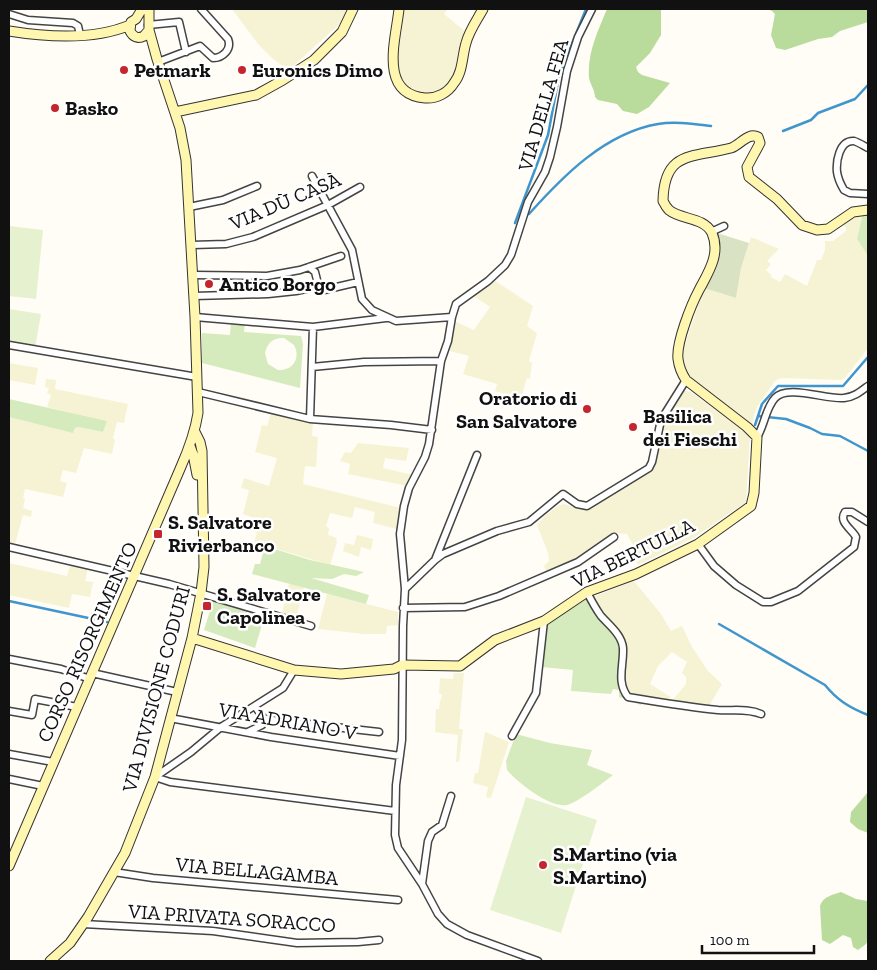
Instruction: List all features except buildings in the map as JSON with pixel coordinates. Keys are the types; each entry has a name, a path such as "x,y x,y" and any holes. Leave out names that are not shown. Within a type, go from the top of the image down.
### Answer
{"street":[{"path":"132,26 142,9"},
{"path":"132,26 136,37 142,37 146,34 149,9"},
{"path":"157,61 200,46 212,58 216,58 228,49 230,45 228,40 201,9"},
{"path":"175,112 256,94 283,80 314,60 342,32 353,9"},
{"path":"399,9 392,61 393,72 398,83 406,91 416,96 427,98 438,96 456,82 466,43 483,9"},
{"name":"VIA DELLA FEA","path":"538,961 466,935 447,924 438,914 422,884 398,848 395,836 395,811 396,785 402,740 405,589 400,534 409,488 425,457 432,430 441,361 448,341 456,304 488,281 505,265 511,255 528,202 545,172 557,127 567,71 578,37 592,9"},
{"path":"9,14 28,20 73,23 78,26 80,35"},
{"path":"9,30 44,35 80,35 109,32 132,26 142,18 148,27 157,61 175,112 186,160 196,318 198,413 195,432"},
{"path":"148,27 179,22 186,52"},
{"path":"142,37 157,61"},
{"path":"868,210 853,212 828,229 817,230 802,225 777,199 749,177 747,167 760,141 758,137 752,135 733,147 688,156 681,160 669,171 665,178 662,201 669,210 701,223 711,232 715,250 712,267 698,292 686,322 678,350 680,370 686,380 748,427 757,437 765,414 775,397 784,392 837,399 855,396 868,386"},
{"path":"868,148 854,142 847,143 841,147 836,164 837,174 844,190 850,193 868,194"},
{"path":"312,176 352,250 362,299 372,310 396,321 452,317"},
{"path":"190,208 223,200 257,186"},
{"name":"VIA DÙ CASÀ","path":"192,245 226,244 246,239 328,205 360,187"},
{"path":"711,232 724,226"},
{"path":"193,275 267,276 309,267 341,256"},
{"path":"309,267 315,272 317,280 315,287"},
{"path":"194,296 268,294 315,287 324,290 358,282"},
{"path":"196,318 313,327 387,318"},
{"path":"310,419 313,327"},
{"path":"9,345 197,377"},
{"path":"312,367 364,362 441,361"},
{"path":"405,589 443,554 497,531 529,522 563,494 576,504 587,506 649,468 652,462 660,420 686,380"},
{"path":"198,392 310,419 383,424 432,430"},
{"name":"CORSO RISORGIMENTO","path":"9,866 135,576 195,432"},
{"name":"VIA DIVISIONE CODURI","path":"50,961 70,943 125,853 155,777 192,638 201,593 204,567 202,451 195,432"},
{"name":"VIA BERTULLA","path":"192,638 294,670 341,674 394,669 402,665 460,666 495,640 544,621 587,592 636,574 698,544 751,506 754,493 757,437"},
{"name":"VIA DIVISIONE CODURI","path":"190,446 202,487"},
{"path":"435,560 477,456"},
{"path":"180,470 189,470 197,474"},
{"path":"698,544 714,566 736,586 763,602 771,602 798,590 854,547 856,537 842,519 844,512 852,512 868,522"},
{"path":"404,608 465,607 499,596 578,562 614,537"},
{"path":"9,548 201,593 311,626"},
{"path":"587,592 601,616 618,634 623,646 621,674 623,690 628,697 666,704 721,710 754,711 760,714"},
{"path":"512,736 536,693 544,621"},
{"path":"9,659 177,692"},
{"path":"155,777 191,752 221,727 283,688 294,670"},
{"path":"9,711 32,715 34,699 77,707"},
{"path":"248,732 262,724 263,718 255,706"},
{"name":"VIA ADRIANO V","path":"170,718 271,737 400,756"},
{"path":"263,718 380,732"},
{"path":"9,754 53,762"},
{"path":"155,777 170,782 395,811"},
{"path":"9,779 43,786"},
{"path":"422,884 428,841 432,832 442,825 451,796"},
{"name":"VIA BELLAGAMBA","path":"114,872 154,878 398,900"},
{"name":"VIA PRIVATA SORACCO","path":"83,924 213,931 297,943 379,940"}],"shaded area":[{"path":"232,9 350,9 343,21 291,68 281,65 258,44"},
{"path":"401,9 447,9 444,14 467,33 456,72 452,81 445,89 426,95 416,93 400,80 395,61"},
{"path":"863,213 857,239 868,256 868,348 845,378 841,380 778,379 757,407 752,426 686,377 682,361 684,347 704,288 736,298 741,268 751,237 779,249 767,261 771,264 766,270 771,277 780,282 785,274 807,286 817,260 821,260 825,250 825,241 833,241 846,231 842,221 848,217"},
{"path":"494,280 533,306 527,326 537,333 529,361 532,363 530,379 527,378 521,398 495,391 497,384 463,374 469,356 450,351 456,322 474,330 490,307 474,296"},
{"path":"9,363 38,368 35,385 9,380"},
{"path":"46,379 56,380 55,389 128,404 124,423 117,422 112,454 84,448 76,473 63,470 60,481 67,483 63,497 25,489 23,508 32,511 31,517 23,515 15,544 9,543 9,417 74,432 75,428 78,427 103,432 106,422 47,407 51,395 47,393 49,388 45,387"},
{"path":"683,390 691,392 750,436 746,502 695,537 638,565 634,559 635,549 627,534 616,533 547,573 544,566 549,561 548,553 537,525 559,505 565,504 578,509 592,507 646,473 663,422"},
{"path":"271,413 313,422 312,436 318,437 316,467 305,466 303,484 401,508 397,529 373,523 375,512 355,507 352,518 330,513 326,526 329,528 328,535 337,538 337,542 330,565 254,542 257,533 253,531 257,519 243,514 249,490 241,488 244,478 269,486 277,458 255,452 262,425 267,426"},
{"path":"358,443 409,448 406,461 385,458 383,468 413,475 408,486 348,474 350,464 340,461 345,452 351,453"},
{"path":"357,535 373,539 371,550 361,547 359,557 343,551 345,543 354,545"},
{"path":"9,563 67,576 71,563 88,568 85,581 93,582 90,597 72,594 69,608 9,595"},
{"path":"634,581 661,614 671,631 682,626 692,647 708,671 722,684 709,706 672,701 686,684 686,677 682,673 687,662 672,652 658,666 650,684 671,697 667,700 641,698 628,692 624,675 626,643 623,636 598,608 593,597"},
{"path":"289,583 304,587 296,618 282,614"},
{"path":"327,594 398,612 398,625 387,626 386,634 364,634 318,629"},
{"path":"454,673 464,673 459,729 463,729 459,762 456,762 458,735 435,732 436,709 439,709 442,694 439,694 440,678 453,679"},
{"path":"485,732 509,742 491,798 486,797 488,787 473,783 475,773 478,773"}],"green space":[{"path":"607,9 661,9 661,35 650,53 636,67 642,75 670,83 649,107 637,114 623,111 617,104 598,100 595,97 589,78 591,51"},
{"path":"767,9 868,9 868,22 840,31 832,37 818,39 785,50 776,48 771,35 775,14"},
{"path":"863,213 868,213 868,256 857,239"},
{"path":"9,226 43,230 36,299 9,296"},
{"path":"717,233 749,243 741,268 736,298 704,288 718,262"},
{"path":"9,309 41,314 35,348 9,343"},
{"path":"231,322 245,323 244,332 301,336 303,344 300,388 202,363 202,333 230,335","holes":["284,338 294,345 297,355 292,366 278,370 268,364 265,353 267,346 272,341"]},
{"path":"9,399 107,421 103,432 78,427 75,428 73,433 9,417"},
{"path":"265,546 310,560 364,572 356,576 344,574 332,579 311,578 369,595 366,604 252,574 255,564 260,564"},
{"path":"586,599 589,600 621,644 622,692 643,702 641,705 619,697 619,690 613,689 611,694 571,691 573,670 542,667 546,631 549,623"},
{"path":"213,601 264,618 255,648 204,630"},
{"path":"516,734 550,743 592,750 587,765 613,775 590,792 567,805 552,802 534,793 507,770 506,761"},
{"path":"868,792 868,833 858,829 850,822 851,812"},
{"name":"S.Martino (via S.Martino)","path":"526,797 597,820 561,933 490,910"},
{"path":"841,892 856,899 868,901 868,940 858,950 853,947 851,938 843,935 830,944 822,940 821,903 826,898"}],"waterway":[{"path":"515,223 548,135 559,76 586,9"},
{"path":"783,131 811,120 818,113 855,99 868,85"},
{"path":"524,214 529,214 556,185 586,158 620,137 639,129 664,123 711,126"},
{"path":"755,425 762,404 778,386 843,386 868,357"},
{"path":"758,416 786,419 822,434 840,436 868,451"},
{"path":"9,601 107,622"},
{"path":"719,624 825,685 844,703 868,715"}],"place":[{"name":"Petmark","path":"124,70"},
{"name":"Euronics Dimo","path":"242,70"},
{"name":"Basko","path":"55,108"},
{"name":"Antico Borgo","path":"209,284"},
{"name":"Oratorio di San Salvatore","path":"587,409"},
{"name":"Basilica dei Fieschi","path":"633,427"},
{"name":"S. Salvatore Rivierbanco","path":"158,534"},
{"name":"S. Salvatore Capolinea","path":"207,606"},
{"name":"S.Martino (via S.Martino)","path":"543,865"}]}
